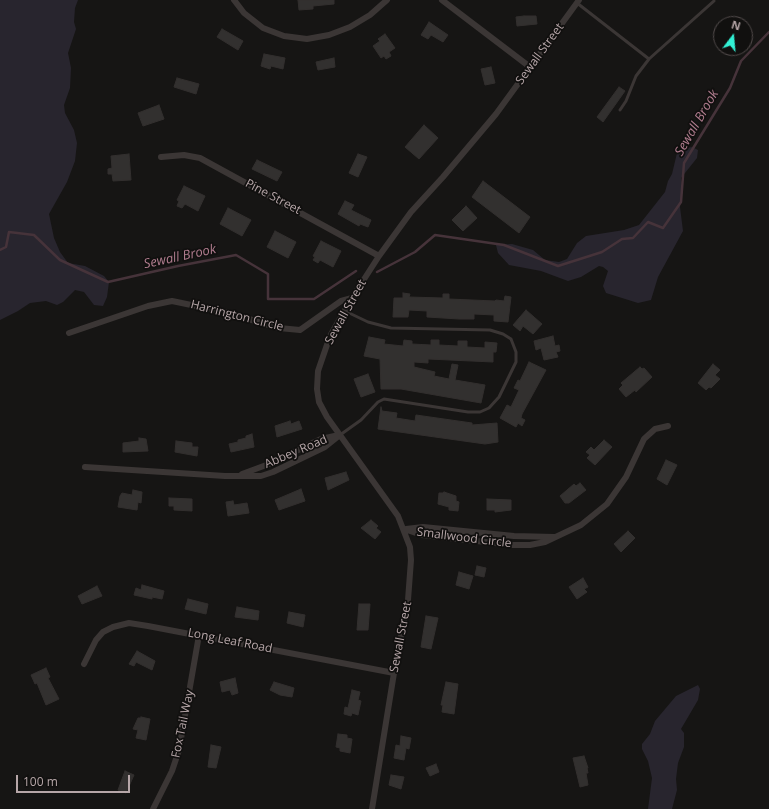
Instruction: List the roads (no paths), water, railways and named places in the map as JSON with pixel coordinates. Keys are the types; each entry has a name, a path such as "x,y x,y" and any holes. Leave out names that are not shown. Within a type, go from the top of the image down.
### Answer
{"street":[{"path":"234,0 244,14 263,28 284,36 307,39 329,35 350,27 370,15 387,0"},
{"path":"442,0 530,67"},
{"name":"Sewall Street","path":"372,809 410,581 410,550 404,529 386,497 340,435 319,402 316,384 318,371 330,337 352,298 379,256 411,212 443,177 496,114 578,2"},
{"name":"Pine Street","path":"161,157 184,155 200,158 379,256"},
{"name":"Harrington Circle","path":"69,332 148,306 172,301 226,312 279,328 300,330 340,301 352,298"},
{"name":"Smallwood Circle","path":"404,529 422,535 513,544 537,544 581,525 607,504 626,477 644,439 655,429 668,426"},
{"name":"Abbey Road","path":"237,476 269,464 321,439 340,435"},
{"name":"Abbey Road","path":"85,467 237,476 261,476 273,472 325,447 340,435"},
{"name":"Smallwood Circle","path":"404,529 423,527 514,536 554,537"},
{"name":"Long Leaf Road","path":"84,664 99,636 108,629 128,623 199,635 394,673"},
{"name":"Fox Tail Way","path":"153,809 172,771 179,750 199,635"}],"lane":[{"path":"620,110 626,101 636,76 649,59 714,1"},
{"path":"578,2 649,59"},
{"path":"340,435 361,420 378,402 384,399 468,412 480,412 489,408 499,397 516,362 516,352 512,339 503,334 490,330 390,328 368,322 345,311"},
{"path":"302,448 307,456"},
{"path":"269,464 273,472"},
{"path":"513,544 514,536"}],"waterway":[{"name":"Sewall Brook","path":"377,272 415,252 435,235 504,245 558,266 602,252 622,239 633,238 648,222 663,228 681,202 684,163 730,88 741,61 769,32"},
{"name":"Sewall Brook","path":"0,250 6,247 9,232 34,235 60,260 108,282 178,266 236,255 268,274 268,299 314,299 356,271"}]}
